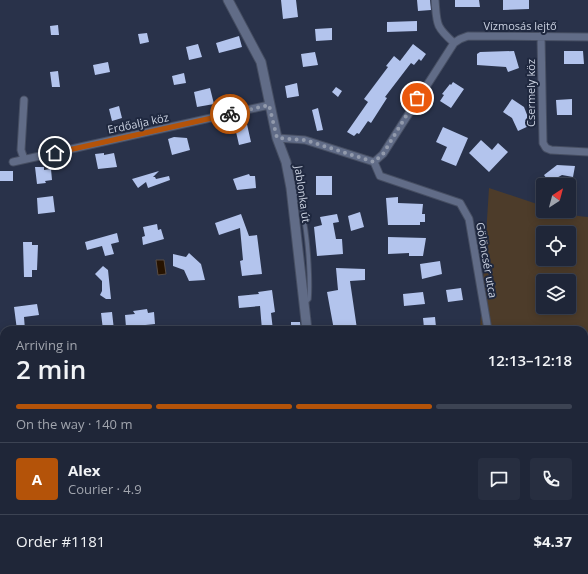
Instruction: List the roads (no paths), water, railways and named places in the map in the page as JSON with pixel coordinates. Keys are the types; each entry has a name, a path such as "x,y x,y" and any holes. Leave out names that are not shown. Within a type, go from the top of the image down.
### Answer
{"street":[{"name":"Jablonka út","path":"228,0 261,62 277,138 286,162 291,188 307,326"},
{"path":"277,138 305,140 374,162 383,154 454,43 440,31 436,24 435,0"},
{"name":"Vízmosás lejtő","path":"454,43 460,38 468,36 588,37"},
{"name":"Csermely köz","path":"541,36 541,134 543,143 546,148 562,151 588,152"},
{"path":"24,100 21,150 24,159"},
{"name":"Erdőalja köz","path":"13,162 269,105"},
{"name":"Gölöncsér utca","path":"374,162 380,176 460,203 469,219 487,326"}]}
